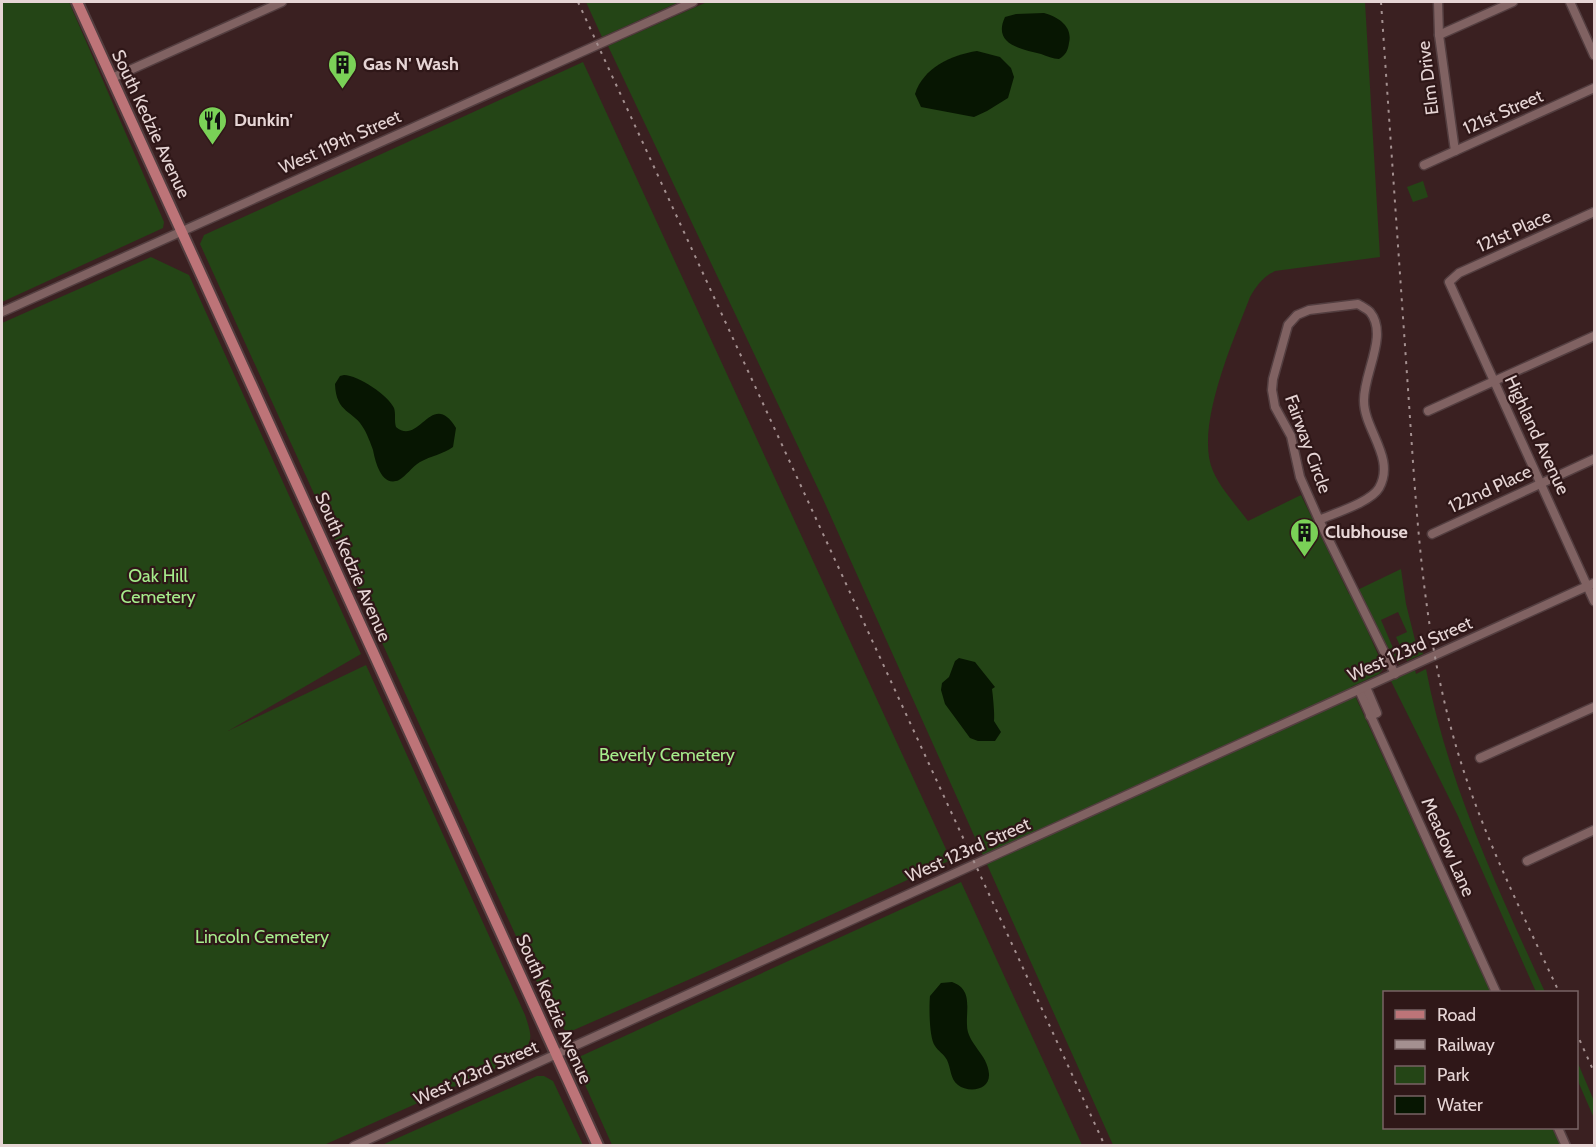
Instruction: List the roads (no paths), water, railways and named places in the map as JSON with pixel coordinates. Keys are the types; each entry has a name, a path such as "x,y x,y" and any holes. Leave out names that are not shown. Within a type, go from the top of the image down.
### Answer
{"main road":[{"name":"South Kedzie Avenue","path":"77,2 598,1146"}],"street":[{"path":"112,78 282,2"},
{"name":"West 119th Street","path":"2,312 693,2"},
{"name":"Elm Drive","path":"1438,2 1439,35 1455,151"},
{"path":"1439,35 1513,2"},
{"path":"1570,2 1594,55"},
{"name":"121st Street","path":"1424,165 1594,88"},
{"name":"121st Place","path":"1449,282 1459,273 1594,212"},
{"name":"Highland Avenue","path":"1449,282 1541,484 1591,585 1594,601"},
{"name":"Fairway Circle","path":"1320,520 1374,495 1384,477 1383,457 1368,423 1364,402 1365,382 1377,334 1369,312 1358,304 1309,310 1297,315 1288,325 1272,390 1275,407 1291,436 1300,477 1320,520 1395,674"},
{"path":"1428,411 1594,336"},
{"name":"122nd Place","path":"1432,534 1594,459"},
{"name":"West 123rd Street","path":"354,1146 1591,585"},
{"name":"Meadow Lane","path":"1362,689 1495,991"},
{"path":"1480,758 1594,707"},
{"path":"1527,861 1594,830"},
{"path":"1558,1129 1566,1146"}],"water":[{"path":"1044,13 1060,20 1069,32 1069,46 1059,59 1011,44 1002,34 1005,17 1016,14"},
{"path":"977,51 1000,57 1011,68 1014,77 1008,98 974,117 921,107 915,94 924,77 931,70 957,56"},
{"path":"340,376 357,378 380,392 394,408 396,427 404,431 412,430 433,415 440,414 447,417 456,428 453,447 420,462 399,480 393,481 383,477 364,429 342,406 336,394 335,384"},
{"path":"959,658 975,662 995,687 992,689 994,721 1001,732 995,741 978,741 970,738 945,704 941,690 942,683 949,677 955,661"},
{"path":"952,982 959,985 966,994 968,1032 988,1067 988,1080 978,1089 962,1088 955,1083 947,1060 933,1042 930,996 941,983"}],"railway":[{"path":"578,2 1105,1146"},
{"path":"1381,2 1417,517 1433,644 1451,728 1472,796 1499,862 1559,991"},
{"path":"1578,1036 1594,1072"}],"place":[{"name":"Gas N' Wash","path":"342,90"},
{"name":"Dunkin'","path":"213,146"},
{"name":"Clubhouse","path":"1304,558"}],"park label":[{"name":"Oak Hill Cemetery","path":"158,586"},
{"name":"Beverly Cemetery","path":"667,755"},
{"name":"Lincoln Cemetery","path":"262,937"}]}
